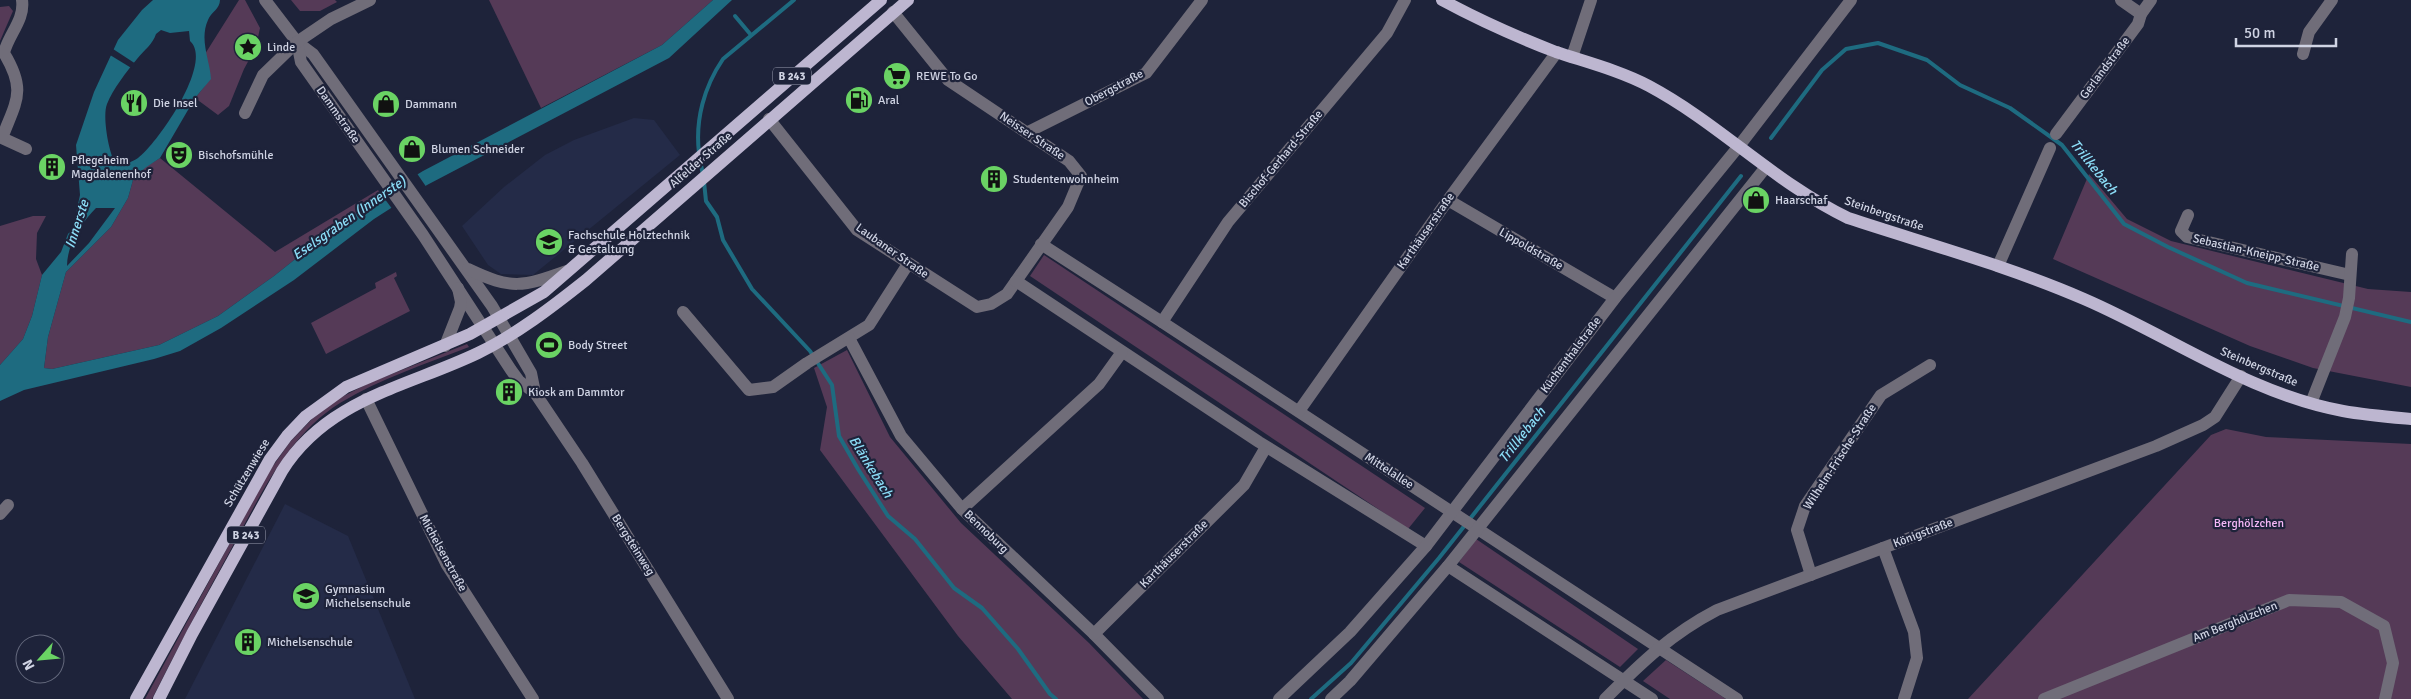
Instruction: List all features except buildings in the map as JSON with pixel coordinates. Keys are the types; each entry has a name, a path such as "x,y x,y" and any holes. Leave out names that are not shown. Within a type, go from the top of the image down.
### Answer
{"main road":[{"name":"Alfelder Straße","path":"484,327 544,292 881,0"},
{"name":"Alfelder Straße","path":"509,336 586,280 908,0"},
{"name":"Steinbergstraße","path":"1442,0 1490,25 1556,52 1646,85 1688,108 1819,204 1848,218 1998,266 2086,300 2241,376 2311,402 2343,411 2411,419"},
{"name":"Schützenwiese","path":"136,699 270,459 287,436 311,412 346,387 445,346 484,327"},
{"name":"B 243","path":"159,699 192,634 289,461 324,424 366,399 495,345 509,336"}],"street":[{"path":"22,0 23,9 6,45 4,54 14,70 19,94 2,138 26,149"},
{"name":"Dammstraße","path":"265,0 296,42 313,54 467,268"},
{"path":"245,113 263,75 296,42 331,19 370,0"},
{"name":"Obergstraße","path":"1028,132 1146,73 1202,0"},
{"name":"Bischof-Gerhard-Straße","path":"1162,322 1228,222 1387,33 1405,0"},
{"path":"1572,57 1591,0"},
{"name":"Küchenthalstraße","path":"1279,699 1350,632 1426,546 1615,298 1739,146 1850,0"},
{"path":"2121,0 2141,14"},
{"name":"Gerlandstraße","path":"2056,134 2138,24 2141,14 2151,0"},
{"path":"2303,54 2309,32 2332,0"},
{"name":"Neisser Straße","path":"894,12 948,80 1069,161 1081,176 1068,207 1040,244 1016,281"},
{"name":"Dammstraße","path":"296,42 301,62 458,286"},
{"name":"Karthäuserstraße","path":"1299,411 1448,200 1556,52"},
{"name":"Laubaner Straße","path":"769,119 857,230 908,264 977,307 991,304 1007,294 1016,281"},
{"path":"1998,266 2050,148"},
{"path":"1331,699 1350,681 1448,566 1766,167"},
{"name":"Lippoldstraße","path":"1448,200 1615,298"},
{"name":"Sebastian-Kneipp-Straße","path":"2188,215 2181,230 2187,237 2350,275"},
{"name":"Mittelallee","path":"1040,244 1299,411 1477,530 1660,646 1737,699"},
{"path":"2311,402 2345,317 2349,298 2352,254"},
{"path":"683,312 749,390 773,387 807,363 869,325 908,264"},
{"path":"467,268 490,279 515,285 535,283 570,270"},
{"path":"467,268 499,318"},
{"path":"1016,281 1266,447 1426,546"},
{"path":"458,286 495,345"},
{"path":"445,346 461,302 458,286"},
{"name":"Bergsteinweg","path":"499,318 531,373 535,393"},
{"name":"Bennoburg","path":"849,338 901,436 962,509 1094,634 1158,699"},
{"name":"Bergsteinweg","path":"495,345 519,381 535,393 592,478 723,697"},
{"path":"962,509 1099,384 1122,352"},
{"name":"Wilhelm-Frische-Straße","path":"1811,575 1797,530 1805,506 1881,395 1930,365"},
{"name":"Königstraße","path":"1605,699 1660,646 1687,626 1717,610 2156,446 2203,425 2215,417 2241,376"},
{"name":"Michelsenstraße","path":"366,399 447,565 533,699"},
{"name":"Karthäuserstraße","path":"1094,634 1244,485 1266,447"},
{"path":"1883,548 1914,632 1917,658 1904,699"},
{"path":"1448,566 1652,699"},
{"name":"Am Berghölzchen","path":"2044,699 2289,600 2341,602 2384,626 2393,663 2385,699"}],"shaded area":[{"path":"634,118 654,120 680,155 533,275 501,274 488,265 462,226 504,187 545,155 574,140"},
{"name":"Gymnasium Michelsenschule","path":"285,504 348,536 415,699 185,699"}],"green space":[{"path":"239,0 245,0 260,28 256,47 244,69 229,106 218,115 195,98 209,77 209,68 205,54"},
{"path":"291,0 335,0 337,2 320,11 300,11"},
{"path":"489,0 713,0 662,45 541,108"},
{"path":"9,6 13,11 0,41 0,7"},
{"path":"160,158 275,252 378,190 382,196 337,226 274,276 218,316 159,345 52,369 44,368 48,337 66,272 111,227 128,198 133,180 144,168"},
{"path":"2089,174 2127,219 2171,241 2368,289 2411,292 2411,387 2313,368 2250,346 2053,259"},
{"path":"33,216 46,216 37,233 36,259 42,275 32,316 23,339 0,365 0,226"},
{"path":"1044,255 1425,508 1408,529 1030,276"},
{"path":"396,272 397,276 394,278 410,311 326,354 311,323 376,288 375,283"},
{"path":"467,344 469,347 403,372 355,394 321,417 304,433 289,451 264,489 152,699 145,699 268,473 290,442 312,419 338,399 369,383"},
{"path":"847,350 890,437 961,523 1089,643 1143,699 1012,699 958,636 820,450 827,407 814,368"},
{"name":"Berghölzchen","path":"2226,429 2266,437 2411,444 2411,699 1968,699 2211,435"},
{"path":"1476,539 1638,649 1620,667 1459,562"},
{"path":"1666,660 1726,699 1670,699 1643,681"}],"water":[{"path":"153,0 220,0 219,6 208,20 205,35 211,79 195,98 160,158 145,168 133,180 128,198 111,227 66,272 48,337 44,368 52,369 159,345 218,316 274,276 337,226 382,196 423,171 662,45 713,0 732,0 669,58 427,185 374,219 294,280 221,328 180,351 24,390 0,401 0,365 23,339 32,316 42,275 61,252 68,234 73,228 80,195 76,145 94,92 118,40 142,10","holes":["161,30 170,33 189,31 190,41 195,51 195,66 189,83 170,120 147,150 133,161 116,165 107,135 105,117 107,104 125,75","96,208 115,208 89,243 67,266 72,242"]}],"pier":[{"path":"113,49 136,64 133,69 110,55"},
{"path":"416,172 427,188 393,210 381,194"}],"waterway":[{"path":"699,153 698,128 702,104 716,70 723,59 794,0"},
{"path":"735,16 751,35"},
{"name":"Trillkebach","path":"1771,138 1822,70 1846,49 1878,43 1927,60 1960,85 2010,108 2062,145 2124,224 2168,247 2247,283 2411,322"},
{"path":"700,160 703,175"},
{"name":"Trillkebach","path":"1311,699 1351,663 1439,558 1741,176"},
{"name":"Blänkebach","path":"704,182 706,201 717,217 723,240 752,289 810,351 832,385 839,436 888,516 915,539 954,588 982,608 1018,649 1050,694 1056,699"}],"place":[{"name":"Linde","path":"248,47"},
{"name":"REWE To Go","path":"897,76"},
{"name":"Aral","path":"859,100"},
{"name":"Die Insel","path":"134,103"},
{"name":"Dammann","path":"386,104"},
{"name":"Blumen Schneider","path":"412,149"},
{"name":"Bischofsmühle","path":"179,155"},
{"name":"Pflegeheim Magdalenenhof","path":"52,167"},
{"name":"Studentenwohnheim","path":"994,179"},
{"name":"Haarschaf","path":"1756,200"},
{"name":"Fachschule Holztechnik & Gestaltung","path":"549,242"},
{"name":"Body Street","path":"549,345"},
{"name":"Kiosk am Dammtor","path":"509,392"},
{"name":"Gymnasium Michelsenschule","path":"306,596"},
{"name":"Michelsenschule","path":"248,642"}],"water label":[{"name":"Eselsgraben (Innerste)","path":"349,218"},
{"name":"Innerste","path":"77,224"}]}
